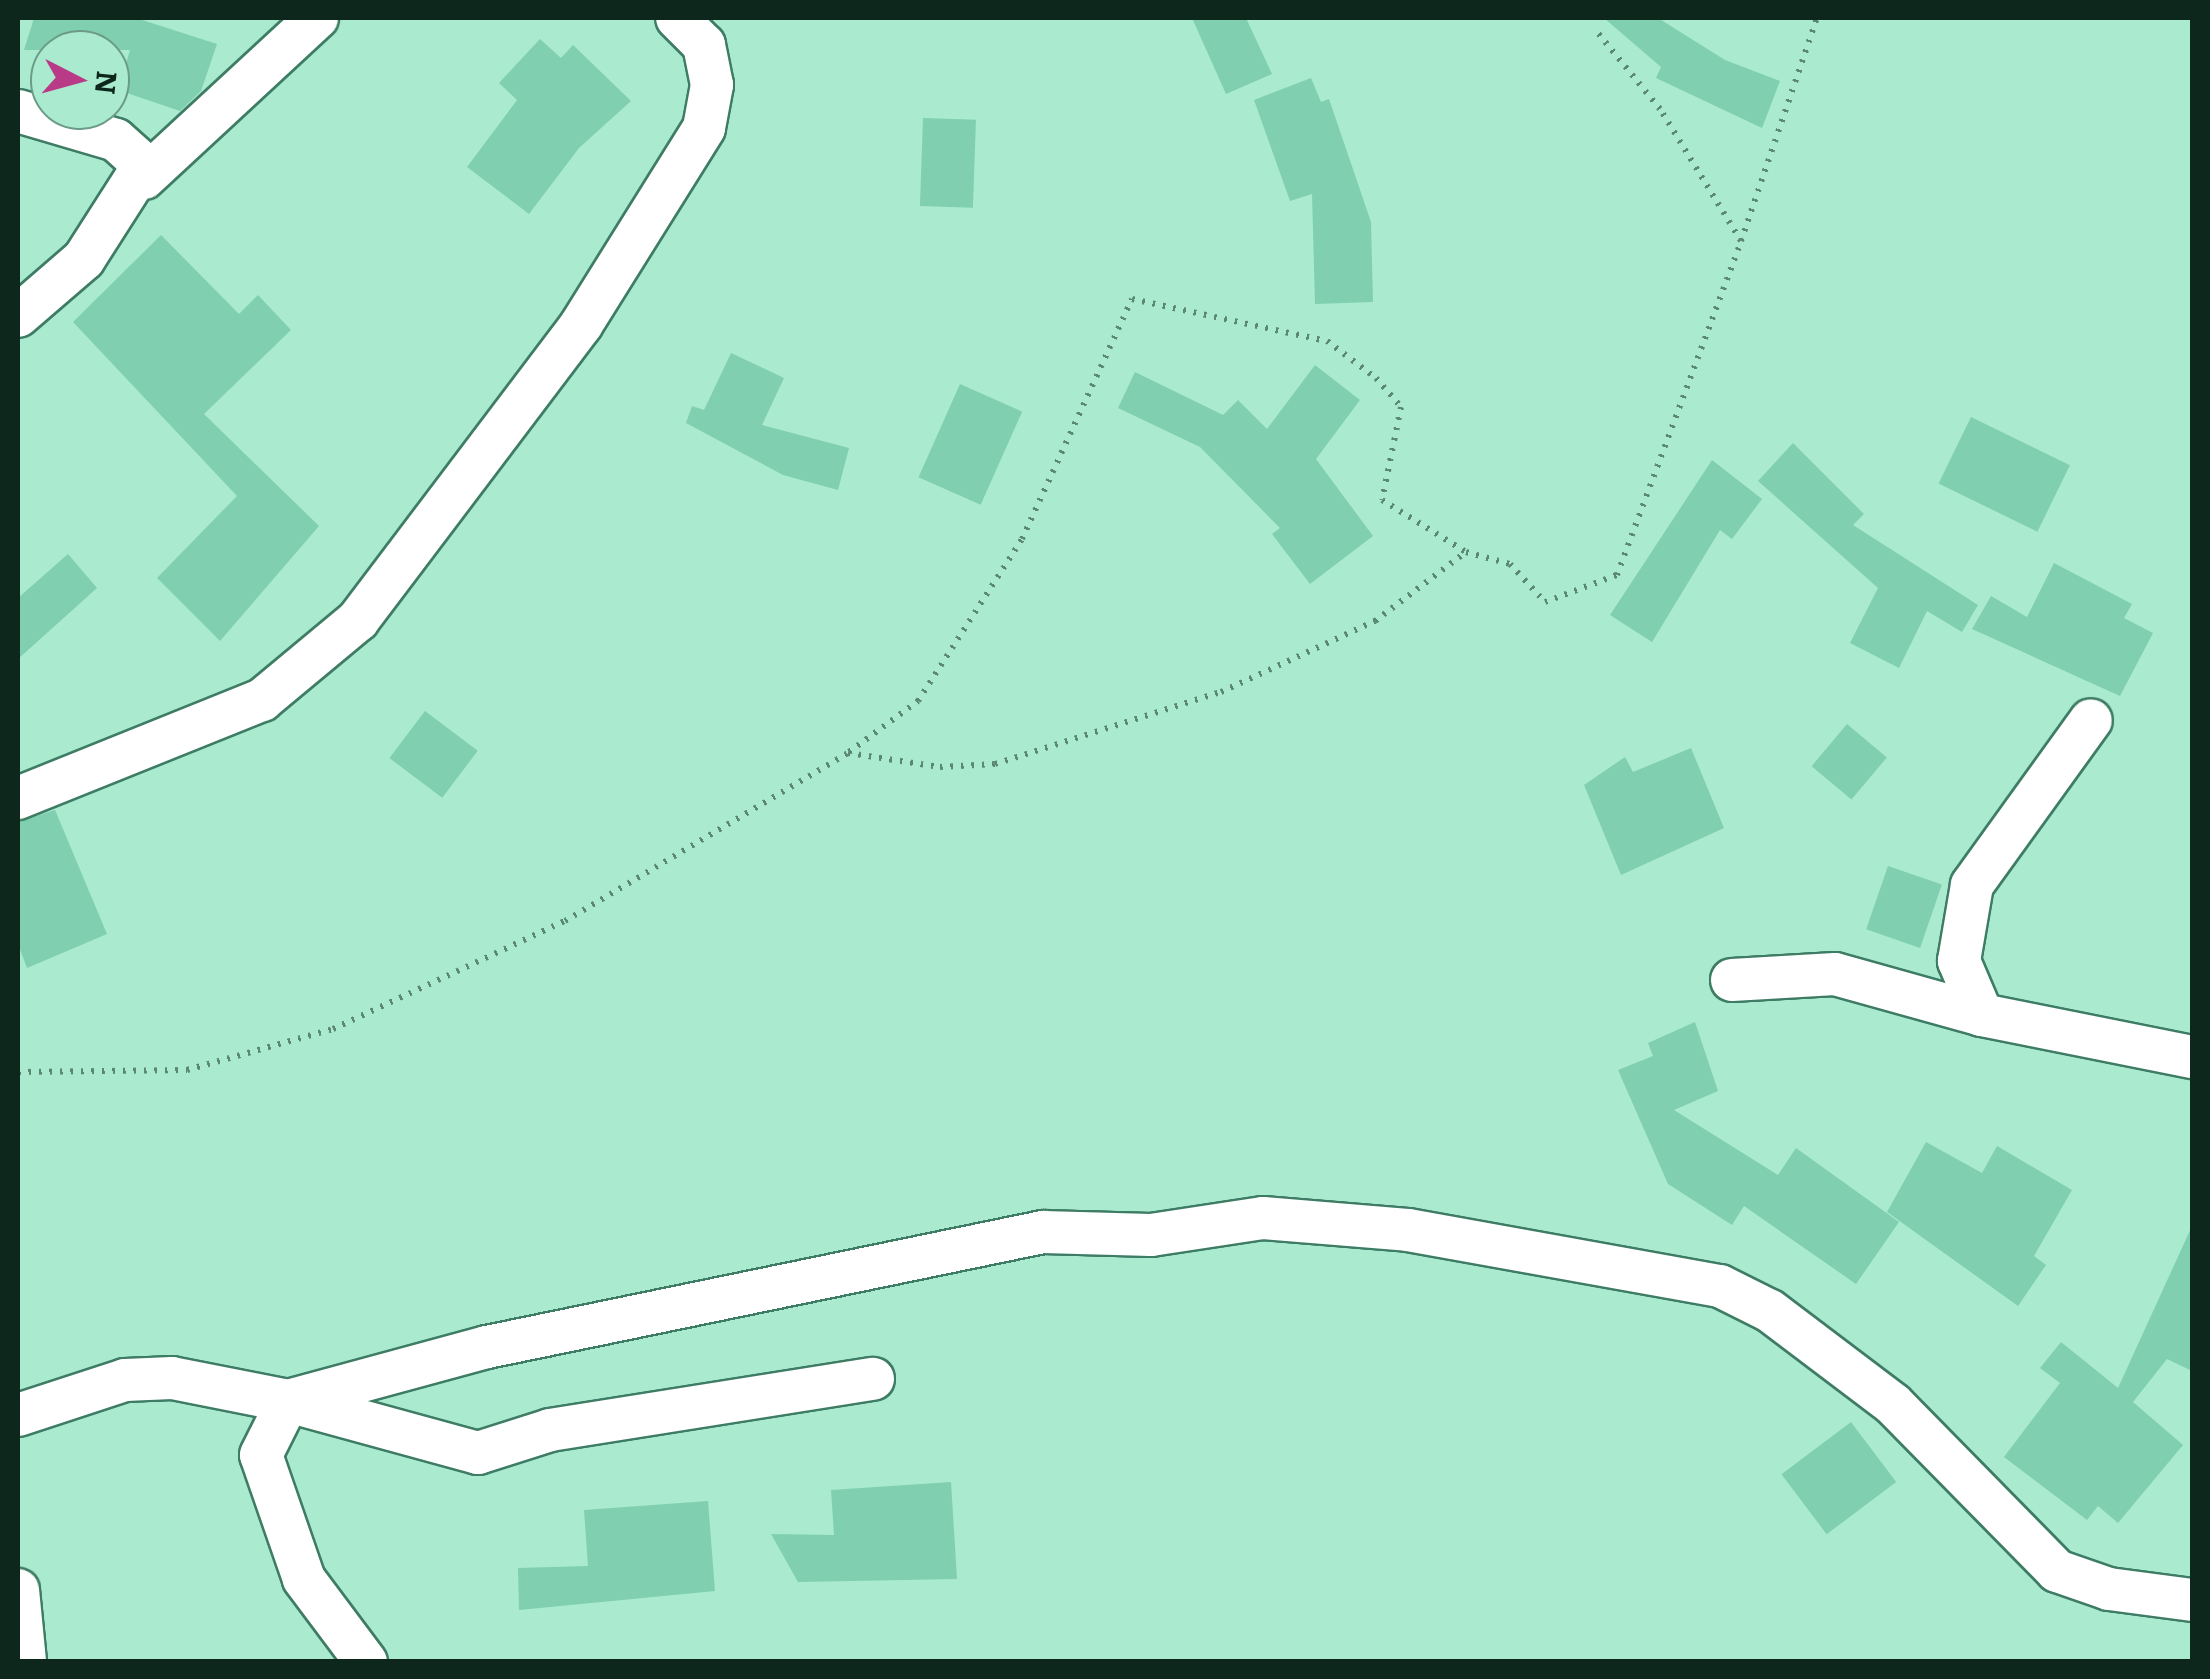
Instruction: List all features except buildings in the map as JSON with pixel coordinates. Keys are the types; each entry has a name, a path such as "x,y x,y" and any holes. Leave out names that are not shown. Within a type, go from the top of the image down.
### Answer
{"street":[{"path":"18,316 84,258 144,178 317,18"},
{"path":"18,798 262,700 358,620 580,325 704,128 712,84 704,45 677,18"},
{"path":"18,111 133,148 144,178"},
{"path":"1982,1015 1959,961 1972,885 2092,720"},
{"path":"1732,980 1835,974 1982,1015 2192,1057"},
{"path":"366,1662 304,1580 261,1454 288,1401 488,1347 1043,1232 1151,1236 1262,1218 1408,1230 1720,1286 1770,1312 1892,1404 2058,1571 2192,1600"},
{"path":"18,1415 126,1380 172,1378 288,1401 478,1453 550,1430 873,1379"},
{"path":"18,1590 25,1662"}],"path":[{"path":"18,1072 187,1070 333,1029 565,922 848,753 918,701 1022,539 1132,299 1327,341 1376,378 1401,407 1382,500 1466,552 1510,564 1545,602 1617,575 1741,241 1818,18"},
{"path":"1598,32 1660,109 1741,241"},
{"path":"848,753 940,767 995,764 1221,692 1375,621 1466,552"}]}
